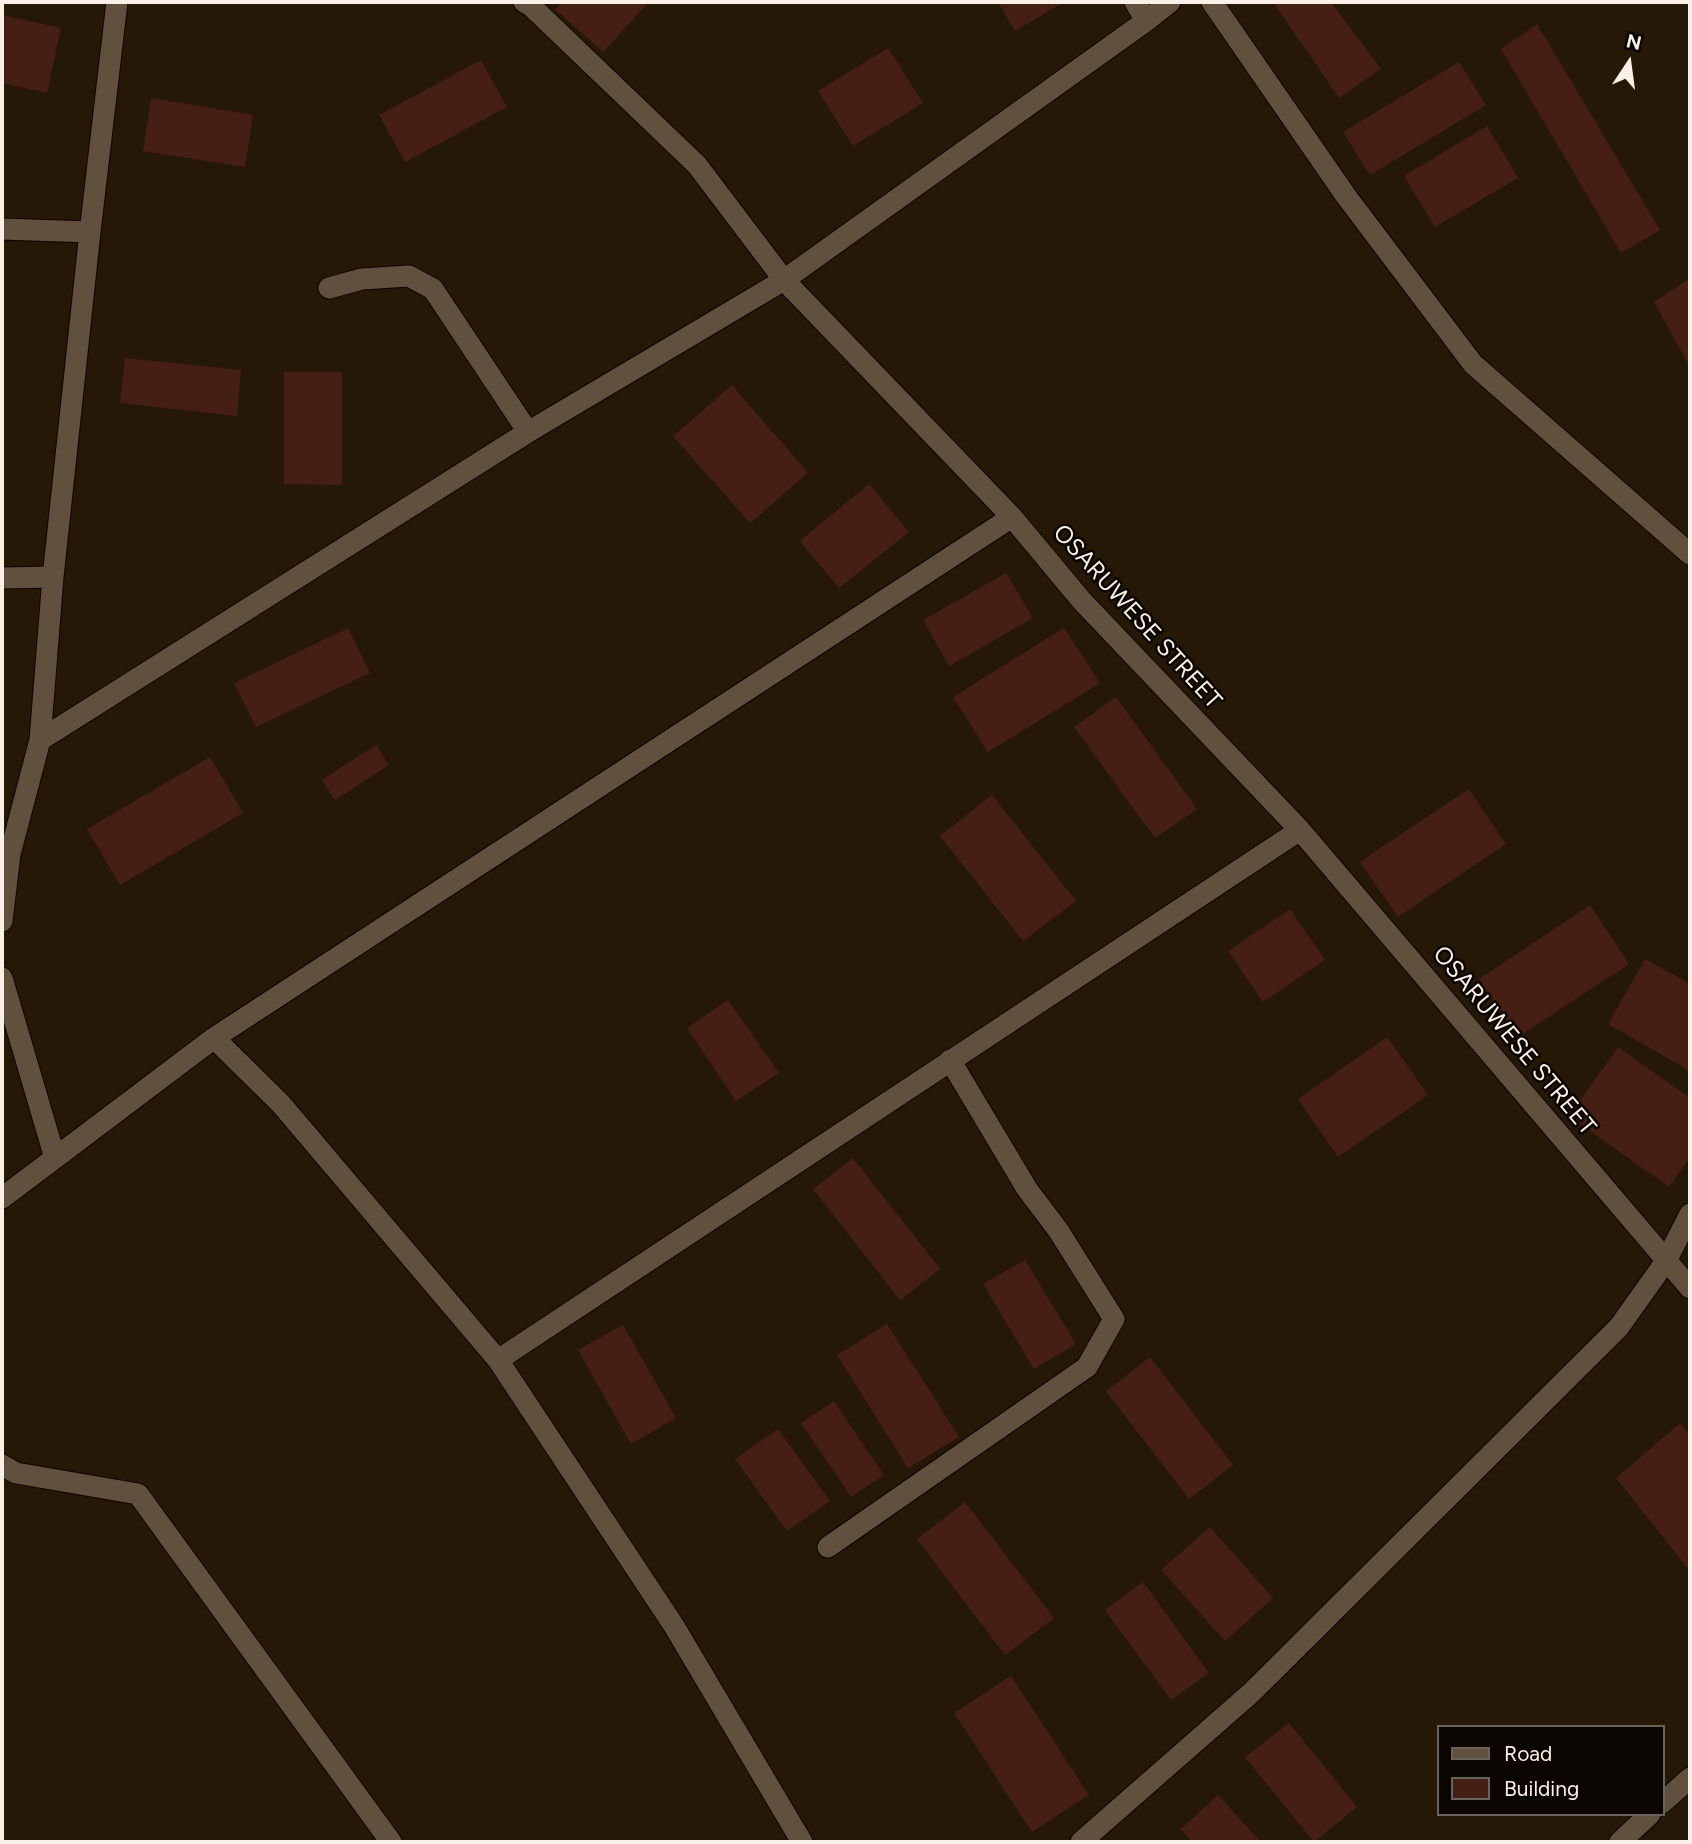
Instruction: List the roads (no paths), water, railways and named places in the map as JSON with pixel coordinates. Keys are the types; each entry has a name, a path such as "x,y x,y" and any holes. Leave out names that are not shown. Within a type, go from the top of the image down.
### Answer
{"street":[{"path":"2,921 10,854 40,740 53,577 117,2"},
{"name":"OSARUWESE STREET","path":"524,2 697,165 784,280 1012,517 1082,601 1300,830 1690,1288"},
{"path":"1135,2 1146,21"},
{"path":"40,740 528,432 784,280 1170,2"},
{"path":"1212,2 1346,196 1473,363 1690,554"},
{"path":"2,229 90,232"},
{"path":"329,288 362,279 409,276 433,289 528,432"},
{"path":"2,1198 214,1038 1012,517"},
{"path":"2,578 53,577"},
{"path":"498,1360 1300,830"},
{"path":"2,978 55,1158"},
{"path":"214,1038 281,1104 498,1360 674,1626 802,1842"},
{"path":"828,1547 1087,1367 1114,1319 1058,1230 1027,1189 950,1060"},
{"path":"1081,1842 1251,1693 1619,1327 1666,1261 1690,1214"},
{"path":"2,1465 16,1473 138,1494 391,1842"},
{"path":"1664,1801 1690,1778"},
{"path":"1620,1842 1648,1816"}]}
